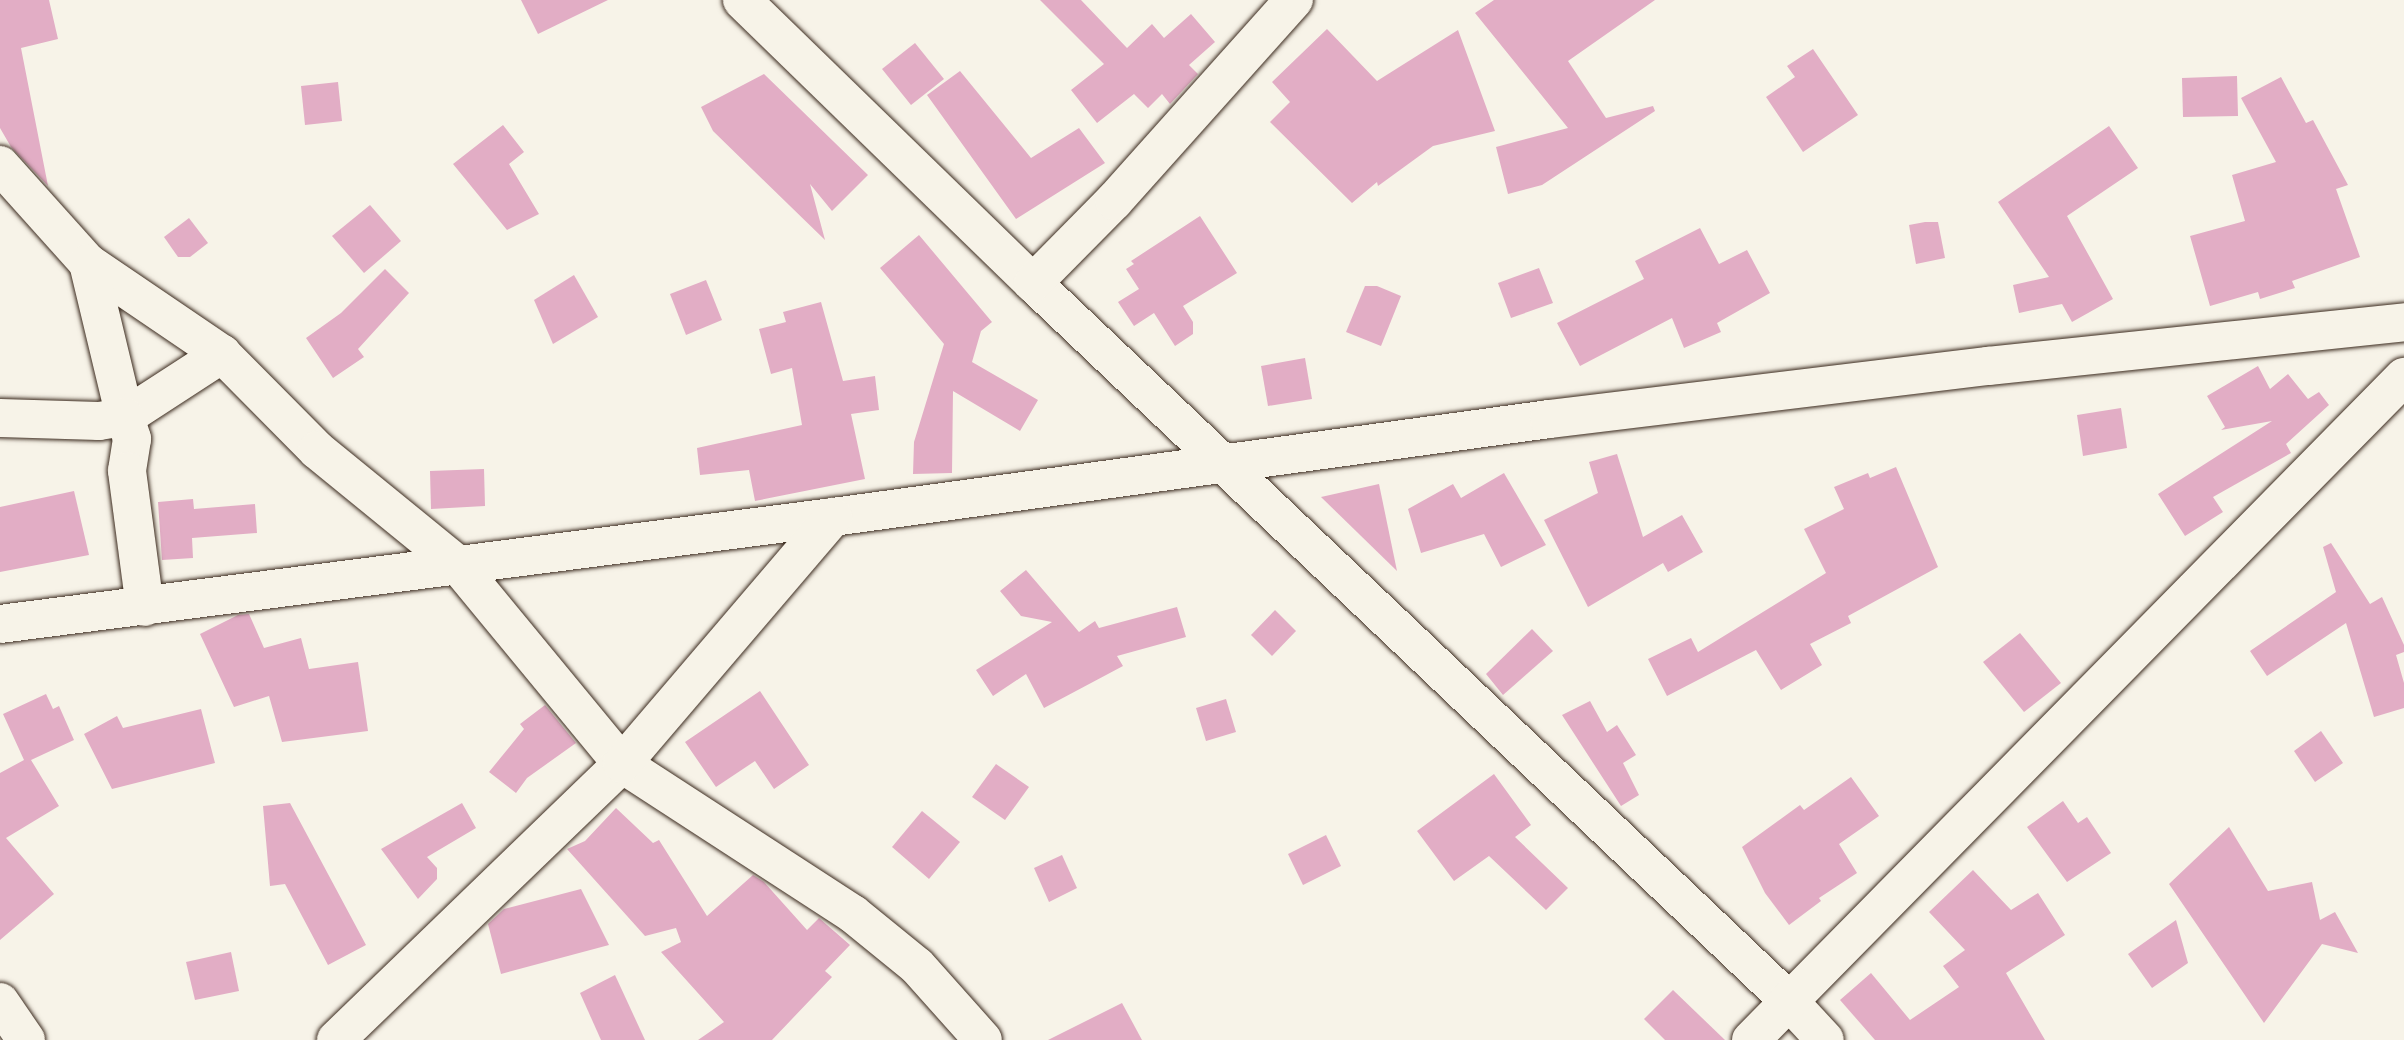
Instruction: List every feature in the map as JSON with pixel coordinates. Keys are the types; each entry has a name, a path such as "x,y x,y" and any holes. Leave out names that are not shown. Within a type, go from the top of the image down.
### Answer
{"street":[{"path":"742,0 1033,283 1788,1000 1825,1040"},
{"path":"1033,283 1114,201 1294,0"},
{"path":"0,164 88,263 222,354 317,450 458,565 622,764 853,914 918,966 983,1040"},
{"path":"88,263 132,439 127,471 145,607"},
{"path":"0,624 834,517 1224,462 1975,368 2404,322"},
{"path":"0,418 100,421 125,417 222,354"},
{"path":"1751,1040 2404,377"},
{"path":"336,1040 622,764 834,517"},
{"path":"0,1002 26,1040"}],"building":[{"path":"0,0 49,0 58,39 21,48 48,186 11,147 0,128"},
{"path":"521,0 608,0 538,34"},
{"path":"1040,0 1081,0 1127,48 1152,24 1164,38 1191,14 1215,42 1189,65 1198,74 1170,104 1162,94 1148,108 1134,94 1097,123 1071,90 1104,64"},
{"path":"1494,0 1655,0 1568,61 1606,118 1653,106 1655,111 1542,185 1508,194 1496,147 1568,128 1475,13"},
{"path":"1327,29 1377,81 1458,30 1495,131 1433,146 1378,186 1377,182 1352,203 1270,122 1290,102 1272,82"},
{"path":"915,43 944,79 911,105 882,69"},
{"path":"1813,49 1858,115 1803,152 1766,97 1795,77 1787,66"},
{"path":"960,71 1031,158 1079,128 1105,163 1016,219 927,95"},
{"path":"764,74 868,175 832,211 810,184 825,240 713,131 701,107"},
{"path":"2237,76 2238,116 2183,117 2182,78"},
{"path":"2281,77 2306,123 2313,120 2348,185 2336,189 2360,257 2292,281 2295,288 2260,299 2258,292 2210,306 2190,236 2245,221 2232,175 2276,162 2241,98"},
{"path":"338,82 342,121 305,125 301,86"},
{"path":"503,125 524,152 509,164 539,214 507,230 453,164"},
{"path":"2109,126 2138,168 2067,216 2113,299 2072,322 2062,304 2019,313 2013,285 2049,277 1998,202"},
{"path":"370,205 401,241 364,273 332,236"},
{"path":"1200,216 1237,273 1183,306 1193,322 1193,334 1175,346 1154,313 1134,326 1118,302 1139,289 1126,269 1134,264 1131,261"},
{"path":"189,218 208,243 190,257 178,257 164,237"},
{"path":"1938,222 1945,258 1916,264 1909,225"},
{"path":"1700,228 1719,264 1747,250 1770,293 1717,323 1721,332 1684,348 1672,318 1580,366 1557,323 1644,279 1635,261"},
{"path":"919,235 992,322 981,331 972,362 1038,400 1020,431 953,391 952,473 913,474 914,442 944,344 880,268"},
{"path":"1539,268 1553,303 1511,318 1498,283"},
{"path":"385,269 409,293 358,349 364,357 333,378 306,338 341,313"},
{"path":"574,275 598,317 553,344 534,300"},
{"path":"706,280 722,320 686,335 670,294"},
{"path":"1365,286 1377,286 1401,296 1381,346 1346,332"},
{"path":"821,302 843,381 875,376 879,410 851,414 865,479 755,501 749,470 700,475 697,448 802,425 792,368 771,374 759,329 786,322 783,312"},
{"path":"1305,358 1312,399 1268,406 1261,366"},
{"path":"2258,366 2270,389 2288,374 2308,399 2319,392 2329,405 2286,444 2291,453 2213,497 2223,512 2185,536 2158,494 2272,421 2221,430 2225,427 2207,396"},
{"path":"2121,408 2127,448 2083,456 2077,415"},
{"path":"1617,454 1643,537 1682,515 1703,552 1668,572 1663,563 1588,607 1544,520 1598,493 1589,462"},
{"path":"1896,467 1938,567 1848,616 1851,623 1810,644 1822,665 1781,690 1756,650 1667,696 1648,659 1691,638 1698,652 1826,573 1804,529 1844,509 1834,487 1868,473 1870,478"},
{"path":"484,469 485,506 431,509 430,471"},
{"path":"1504,473 1546,545 1501,567 1484,534 1421,553 1408,509 1453,484 1461,498"},
{"path":"1379,484 1397,571 1321,497"},
{"path":"74,491 89,555 0,572 0,507"},
{"path":"193,499 194,509 255,504 257,533 192,538 193,558 162,560 158,502"},
{"path":"2331,543 2370,604 2382,597 2404,645 2404,652 2396,655 2404,683 2404,708 2374,717 2346,623 2267,676 2250,651 2336,592 2323,547"},
{"path":"1026,570 1079,632 1095,621 1099,628 1177,607 1186,637 1117,656 1123,666 1044,708 1026,674 993,696 976,670 1052,622 1021,616 1000,591"},
{"path":"1275,610 1296,631 1272,656 1251,635"},
{"path":"249,614 264,648 301,638 309,669 358,662 368,731 282,742 269,696 234,707 200,634 238,615"},
{"path":"1532,629 1553,651 1503,695 1486,674"},
{"path":"2020,633 2061,683 2024,712 1983,662"},
{"path":"760,691 809,765 774,789 755,761 716,787 685,742"},
{"path":"46,694 53,709 59,706 74,740 31,760 59,806 6,838 54,894 0,940 0,773 24,760 3,714"},
{"path":"1226,699 1236,732 1206,741 1196,708"},
{"path":"1590,701 1607,732 1617,725 1636,755 1623,763 1639,795 1621,806 1562,715"},
{"path":"545,705 576,743 527,778 516,793 489,772 524,729 520,724"},
{"path":"201,709 215,763 112,789 84,734 117,716 123,728"},
{"path":"2321,731 2343,763 2315,782 2294,751"},
{"path":"996,764 1029,787 1005,820 972,797"},
{"path":"1494,774 1531,825 1515,837 1568,888 1546,910 1489,856 1454,881 1417,831"},
{"path":"1851,777 1879,816 1839,844 1857,873 1819,898 1821,901 1789,925 1765,893 1742,847 1800,805 1804,810"},
{"path":"2063,801 2078,823 2087,817 2111,853 2067,882 2027,827"},
{"path":"290,803 366,945 328,965 285,884 270,886 263,806"},
{"path":"462,803 476,828 427,857 437,868 437,879 418,899 381,849"},
{"path":"616,808 653,843 659,840 707,916 753,875 764,882 807,930 819,918 850,945 825,971 832,977 772,1040 698,1040 724,1022 661,952 681,942 676,928 645,936 567,849 585,841"},
{"path":"922,811 960,842 929,879 892,847"},
{"path":"2229,827 2268,891 2312,882 2320,920 2335,912 2358,953 2322,944 2264,1023 2169,884"},
{"path":"1326,835 1341,866 1303,885 1288,854"},
{"path":"1062,855 1077,888 1049,902 1034,868"},
{"path":"1973,870 2011,910 2038,893 2065,935 2006,973 2045,1040 1875,1040 1840,1000 1871,973 1910,1020 1959,987 1943,966 1965,950 1929,912"},
{"path":"581,889 609,945 501,974 488,924 504,909"},
{"path":"2176,920 2188,963 2152,988 2128,954"},
{"path":"231,952 239,991 195,1000 186,962"},
{"path":"615,975 645,1040 601,1040 580,993"},
{"path":"1673,990 1725,1040 1665,1040 1644,1019"},
{"path":"1122,1003 1142,1040 1048,1040"}]}
